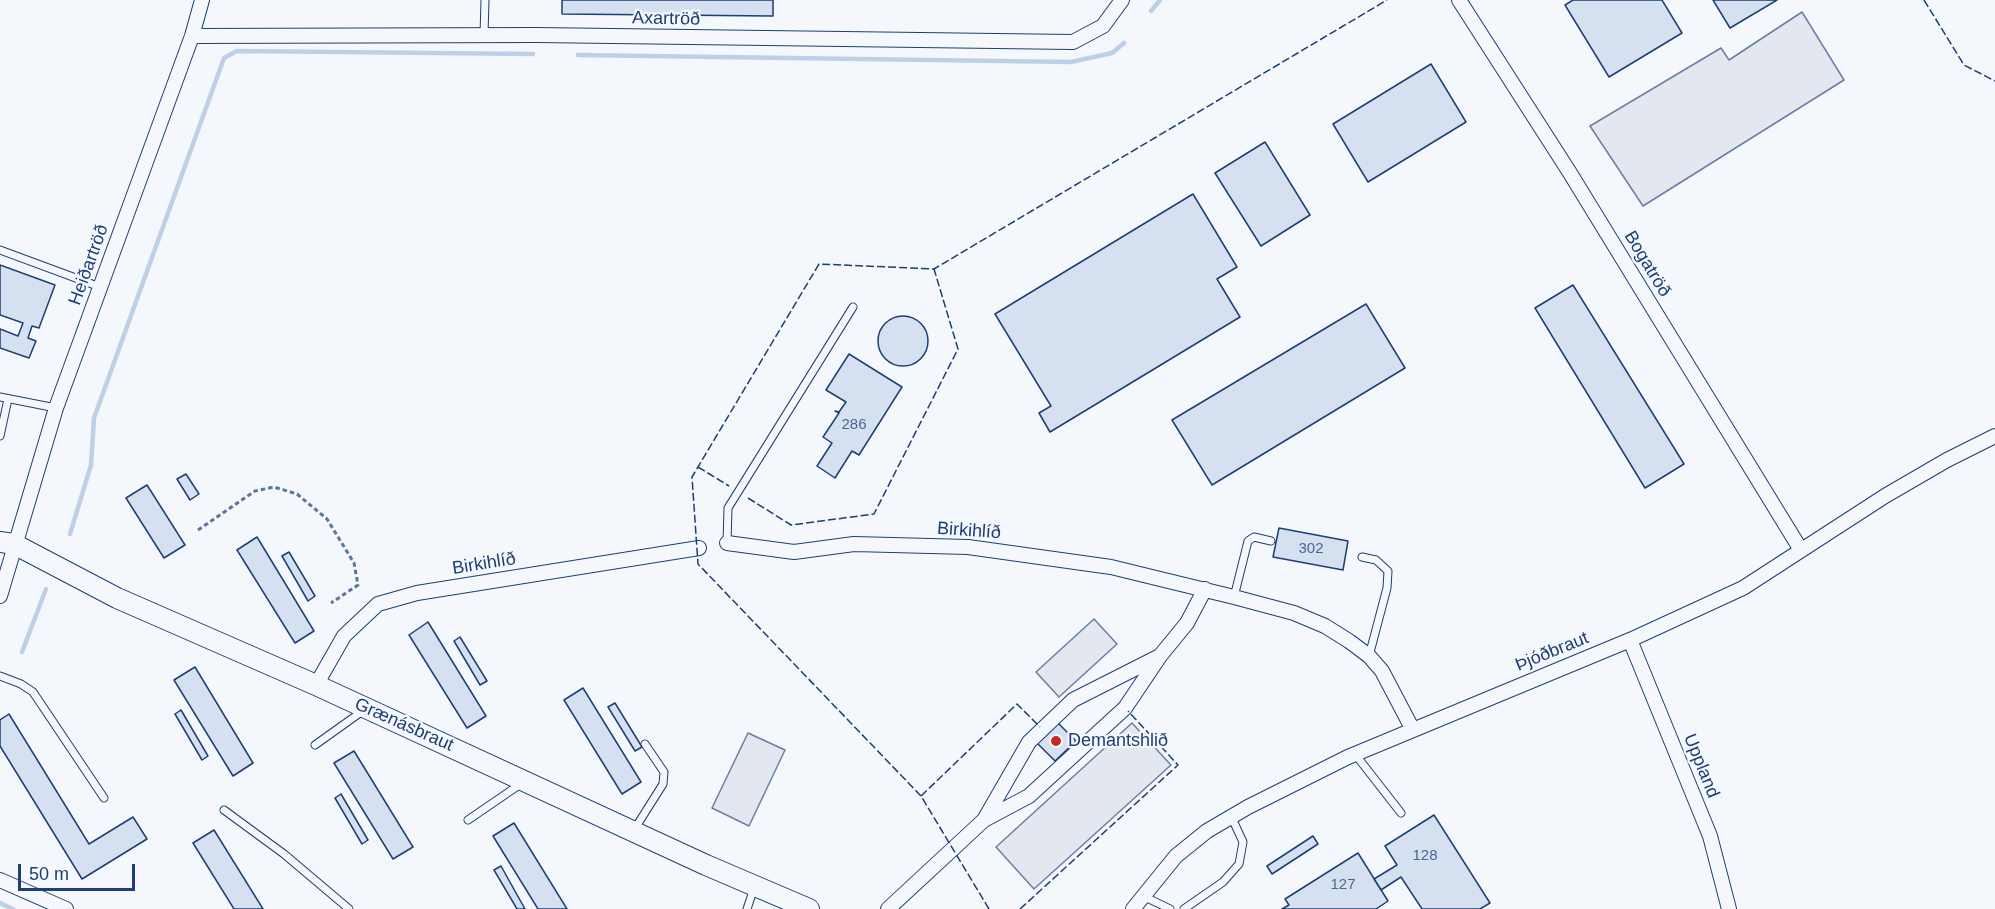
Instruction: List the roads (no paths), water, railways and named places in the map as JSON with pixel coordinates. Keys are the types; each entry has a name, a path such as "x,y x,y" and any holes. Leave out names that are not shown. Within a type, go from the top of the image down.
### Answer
{"street":[{"name":"Heiðartröð","path":"0,596 7,543 192,36 202,0"},
{"name":"Axartröð","path":"192,36 484,35 1073,42 1104,26 1122,0"},
{"name":"Bogatröð","path":"1459,0 1570,173 1801,550"},
{"name":"Þjóðbraut","path":"1133,909 1176,856 1207,831 1231,816 1355,754 1630,640 1743,588 1896,490 1995,436"},
{"name":"Grænásbraut","path":"7,543 117,598 316,685 809,909"},
{"name":"Birkihlíð","path":"727,543 794,552 854,544 968,547 1111,567 1294,613 1325,626 1369,656 1382,671 1413,730"},
{"name":"Birkihlíð","path":"316,685 344,636 378,604 429,591 699,548"},
{"path":"888,909 984,820 1029,796 1118,715 1186,623 1205,589"},
{"name":"Uppland","path":"1630,640 1710,836 1729,909"},
{"path":"984,820 1029,742 1072,700 1160,656"},
{"path":"0,880 42,904 66,909"}],"lane":[{"path":"484,35 485,0"},
{"path":"0,250 100,287"},
{"path":"727,543 728,508 853,307"},
{"path":"0,436 4,398 56,408"},
{"path":"1234,597 1248,541 1254,537 1271,541"},
{"path":"1362,557 1376,560 1388,571 1387,588 1369,656"},
{"path":"0,676 21,684 33,692 104,798"},
{"path":"315,744 366,709"},
{"path":"634,830 663,784 664,772 645,744"},
{"path":"1355,754 1401,813"},
{"path":"468,820 527,780"},
{"path":"224,810 284,854 349,909"},
{"path":"1184,909 1223,882 1239,864 1243,843 1231,816"},
{"path":"747,909 755,886"},
{"path":"1143,896 1170,909"}],"waterway":[{"path":"1151,11 1160,0"},
{"path":"578,55 1071,62 1112,53 1124,43"},
{"path":"70,534 91,465 94,418 224,58 237,51 533,54"},
{"path":"22,652 46,589"},
{"path":"0,903 13,909"}],"place":[{"name":"Demantshlið","path":"1056,741"}]}
